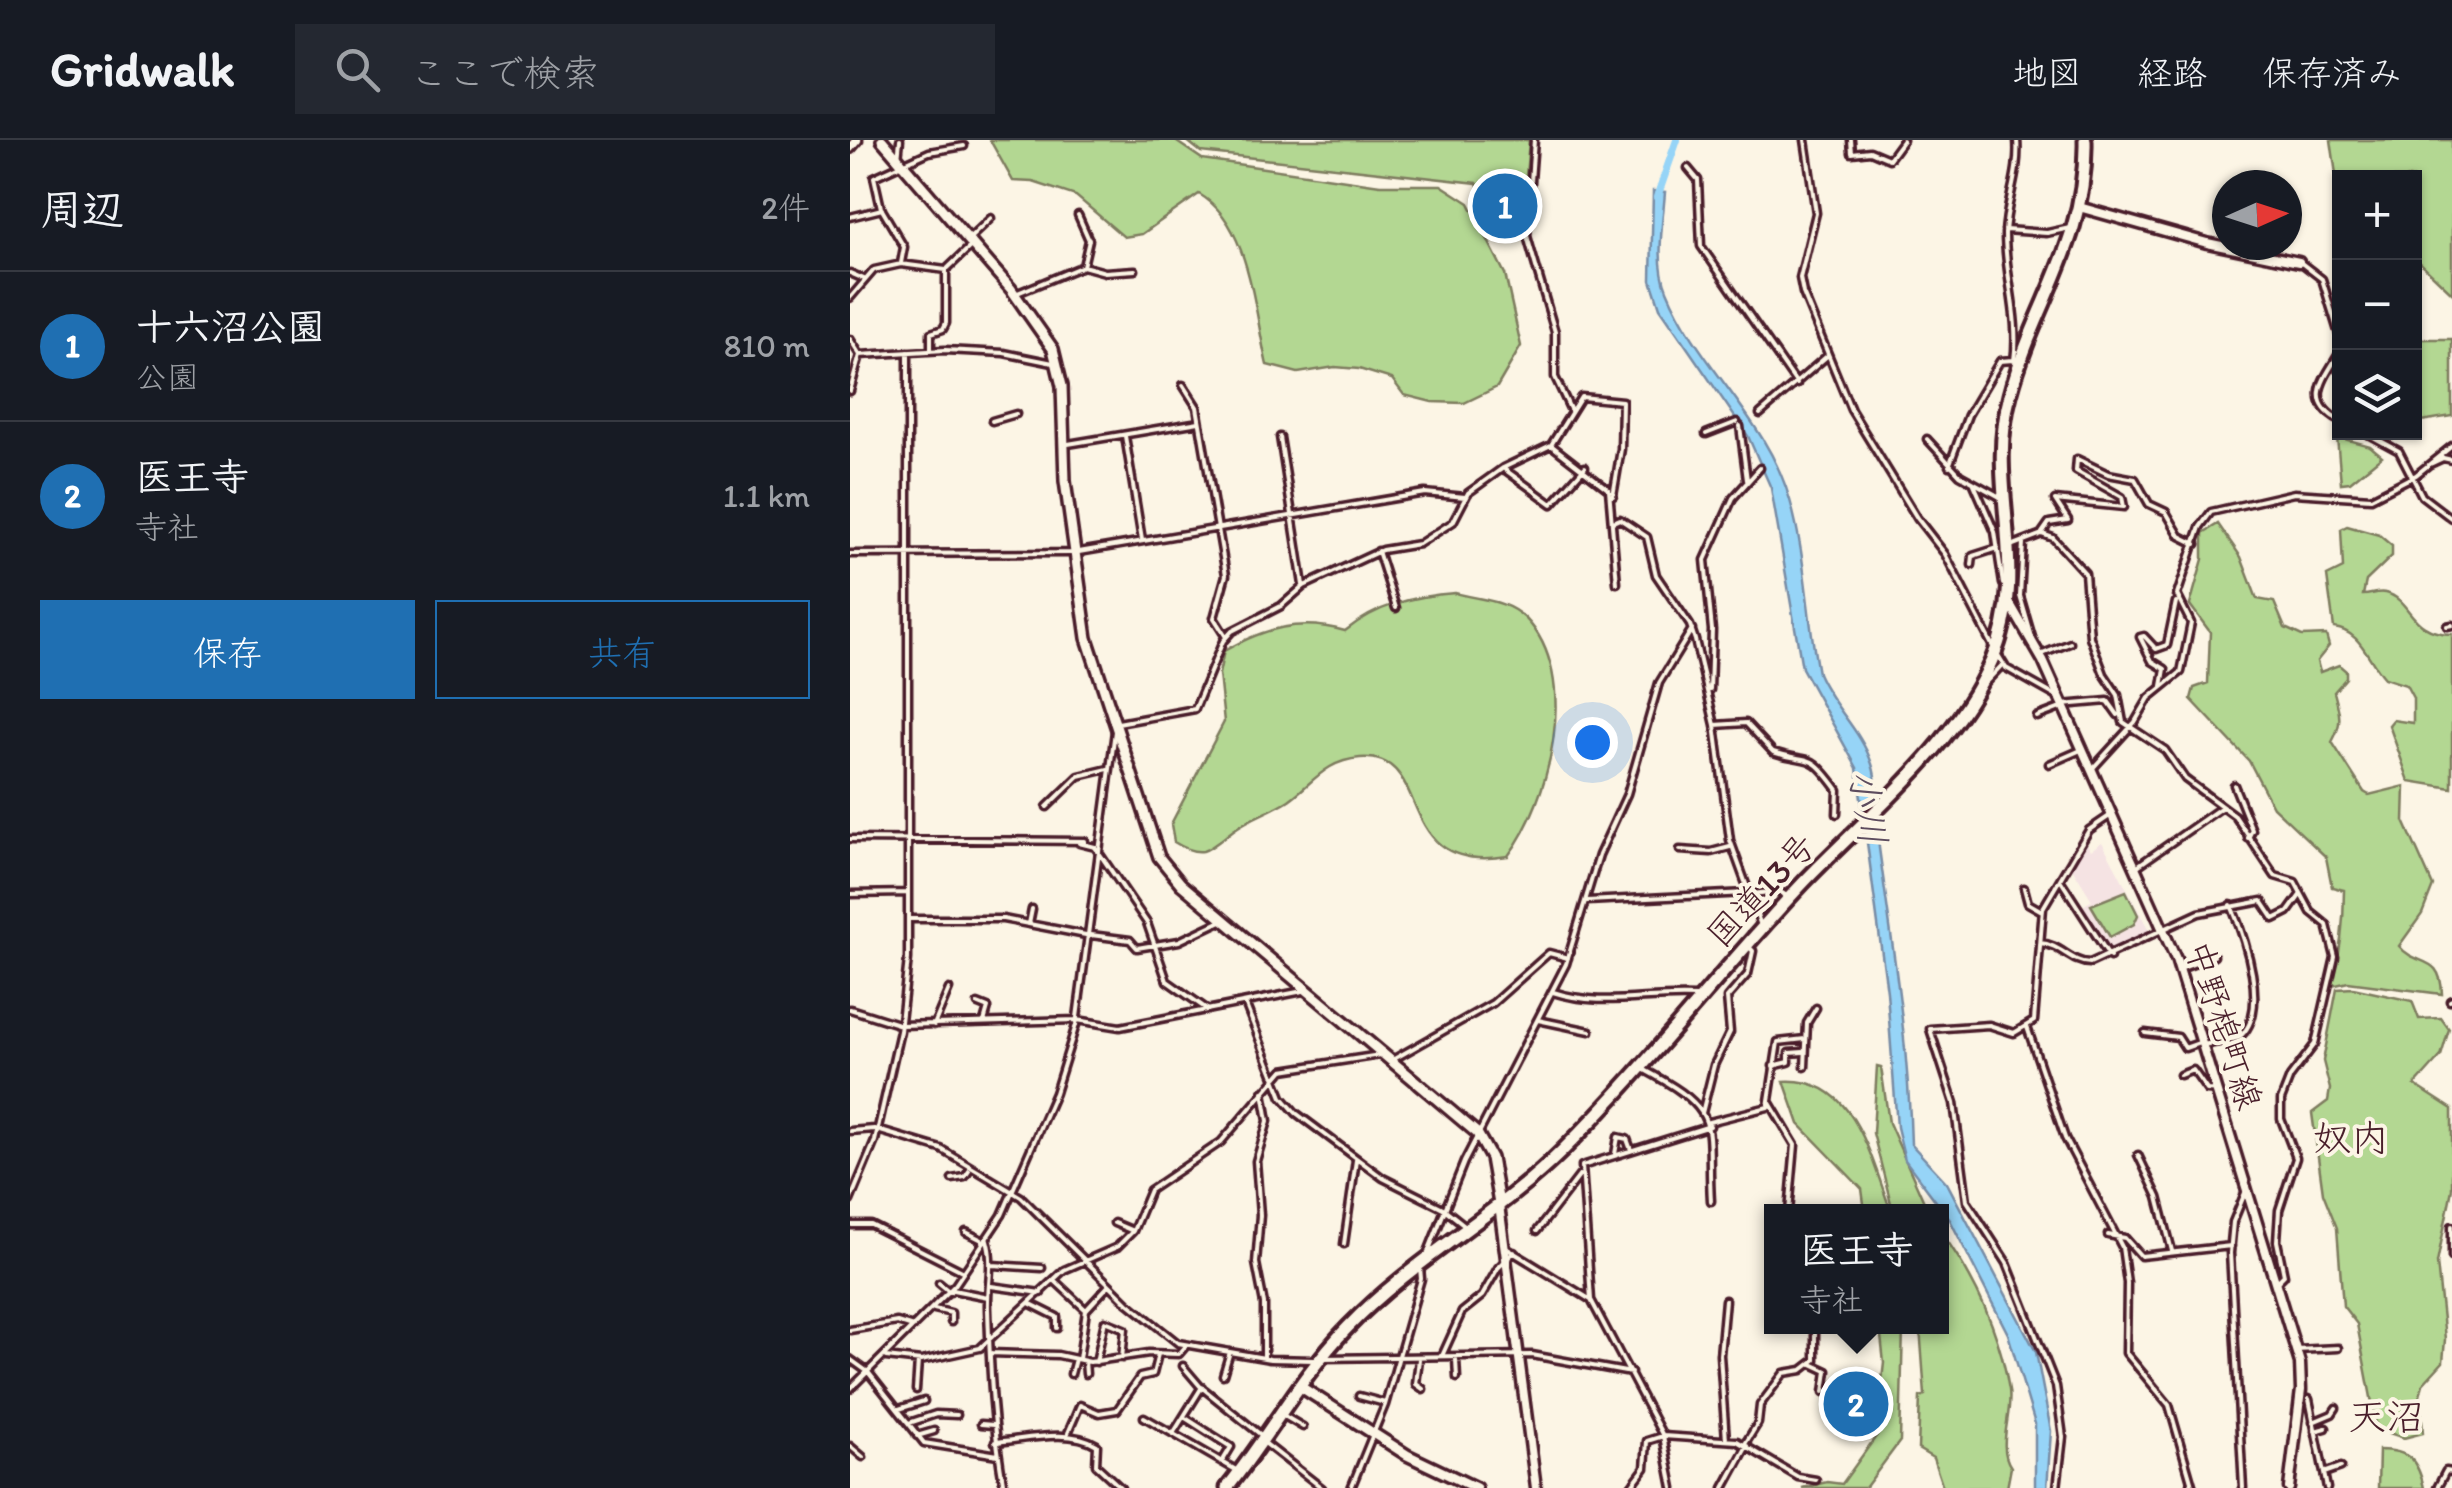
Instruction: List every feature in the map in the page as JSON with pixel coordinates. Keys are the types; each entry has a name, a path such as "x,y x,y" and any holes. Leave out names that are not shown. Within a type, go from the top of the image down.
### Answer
{"highway":[{"name":"国道13号","path":"1227,1488 1347,1327 1423,1260 1558,1155 1746,944 1897,787 1956,721 1981,683 2011,599 2004,420 2017,363 2075,228 2085,140"}],"main road":[{"path":"850,148 857,140"},
{"path":"882,140 1015,294 1042,329 1057,364 1073,553 1087,638 1159,858 1181,884 1479,1135 1490,1158 1498,1204 1536,1488"},
{"path":"2079,207 2207,244 2299,262"},
{"name":"中野梍町線","path":"2011,599 2180,969 2296,1350 2300,1407 2289,1488"},
{"path":"1302,1387 1374,1434 1476,1488"}],"street":[{"path":"900,140 900,161"},
{"path":"1534,140 1527,236 1555,332 1555,377 1571,410"},
{"path":"1804,140 1816,214 1801,286 1827,356 1855,416 1917,518 1945,554 1992,645"},
{"path":"1851,140 1852,153 1870,151 1889,159 1902,140"},
{"path":"1948,466 1982,388 2000,361 2017,363 2006,230 2018,174 2017,140"},
{"path":"901,264 904,246 882,209 874,177 900,161 964,146"},
{"path":"1688,168 1698,180 1701,246 1797,384"},
{"path":"850,218 882,209"},
{"path":"1078,215 1089,240 1083,266"},
{"path":"931,350 930,334 946,323 946,270 991,218"},
{"path":"2006,230 2046,233 2075,228"},
{"path":"2299,262 2322,279 2332,312"},
{"path":"850,298 874,270 901,264 946,270"},
{"path":"1015,294 1083,266 1104,272 1135,270"},
{"path":"850,273 864,279"},
{"path":"850,339 860,355 859,372 850,391"},
{"path":"860,355 931,350 1006,353 1057,364"},
{"path":"850,1201 877,1130 901,1025 908,919 908,352"},
{"path":"1760,414 1827,356"},
{"path":"2332,363 2318,390 2324,410 2332,416"},
{"path":"1183,385 1197,406 1218,528 1226,576 1214,618 1226,637"},
{"path":"850,1389 934,1309 986,1240 1012,1193 1067,1064 1091,936 1114,727 1195,709 1226,637 1280,606 1304,586 1378,551 1419,544 1454,520 1465,497 1504,468 1550,445 1584,396 1624,403 1612,497 1617,583"},
{"path":"992,421 1016,414"},
{"path":"1063,444 1199,422"},
{"path":"1706,434 1738,424 1746,480"},
{"path":"1126,436 1143,541"},
{"path":"1280,437 1304,586"},
{"path":"1927,439 1948,466 2005,499"},
{"path":"2380,440 2399,450 2422,496 2452,519"},
{"path":"1550,445 1585,467 1612,497"},
{"path":"2162,686 2165,670 2152,661 2140,637 2144,636 2156,649 2167,645 2202,522 2222,507 2294,493 2367,499 2412,476 2452,446"},
{"path":"2426,466 2444,458 2452,460"},
{"path":"2042,535 2048,523 2068,520 2055,500 2124,507 2118,494 2076,471 2078,460 2108,474 2135,479 2149,504 2166,512 2180,536 2196,544"},
{"path":"1504,468 1552,504 1585,467"},
{"path":"1709,694 1712,636 1704,564 1728,506 1760,468"},
{"path":"1974,484 2011,546 2034,644"},
{"path":"850,554 1073,553 1425,493 1465,497"},
{"path":"1613,522 1620,519 1648,537 1656,575 1692,629 1715,725 1732,846 1761,928"},
{"path":"1972,565 1973,556 2042,535 2053,538 2085,573 2090,637 2104,674 2118,695 2120,716"},
{"path":"1378,551 1396,608"},
{"path":"2090,772 2162,686 2181,672 2191,623 2178,600"},
{"path":"1350,1488 1385,1404 1423,1260 1443,1208 1568,958 1599,855 1627,794 1658,683 1692,629"},
{"path":"2040,656 2070,645"},
{"path":"1998,655 2003,664 2061,703"},
{"path":"1981,683 2003,664"},
{"path":"2022,687 2030,682"},
{"path":"2037,717 2061,703 2108,701 2129,730 2165,750 2186,779 2235,816 2275,876 2295,882 2311,912 2328,925 2335,957 2314,1044 2290,1077 2281,1100 2281,1119 2296,1158 2280,1210 2277,1242 2284,1275 2276,1283"},
{"path":"1715,725 1746,724 1772,752 1796,754 1818,764 1838,790 1837,814"},
{"path":"2048,764 2081,750"},
{"path":"1047,807 1079,776 1110,769"},
{"path":"2234,785 2252,830 2248,838"},
{"path":"2136,867 2222,807"},
{"path":"2058,1488 2063,1437 2056,1386 2007,1262 1964,1192 1954,1103 1945,1063 1930,1030 1933,1026 1989,1025 2012,1033 2028,1027 2037,1015 2042,911 2089,830 2111,814"},
{"path":"850,840 1085,841"},
{"path":"1075,841 1095,848 1102,856 1146,923 1167,981 1208,1010"},
{"path":"1680,850 1711,852 1732,846"},
{"path":"2060,879 2110,956"},
{"path":"2024,888 2028,903 2042,911"},
{"path":"1587,901 1779,891 1789,898"},
{"path":"850,894 908,893"},
{"path":"2040,942 2055,945 2084,964 2110,956 2198,912 2262,900 2274,919 2288,912 2301,894"},
{"path":"2145,1033 2178,1036 2185,1048 2238,1038 2250,1023 2251,951 2230,905"},
{"path":"1029,924 1032,909"},
{"path":"908,919 994,918 1130,940 1137,948 1154,947 1224,920"},
{"path":"1702,1113 1714,1065 1730,1032 1727,998 1750,967 1753,951 1746,944"},
{"path":"885,1357 918,1361 972,1352 990,1342 1054,1280 1083,1261 1111,1252 1133,1230 1150,1190 1222,1142 1274,1079 1289,1068 1389,1057 1426,1044 1494,1002 1549,953 1568,958"},
{"path":"2180,969 2214,956"},
{"path":"934,1024 949,989"},
{"path":"850,1009 901,1025 1077,1020 1136,1026 1308,990"},
{"path":"1552,992 1602,1004 1660,995 1699,997"},
{"path":"1245,1003 1274,1079 1296,1114 1356,1160 1443,1208 1468,1227"},
{"path":"978,1004 988,1008 984,1024"},
{"path":"1805,1066 1805,1039 1816,1008"},
{"path":"1538,1020 1590,1031"},
{"path":"2028,1027 2065,1138 2118,1236 2126,1271 2126,1353 2169,1405 2188,1456 2193,1488"},
{"path":"1673,1488 1664,1436 1591,1300 1582,1165 1764,1110 1770,1103 1780,1040 1805,1039"},
{"path":"1774,1066 1790,1062 1789,1053 1804,1052"},
{"path":"1638,1066 1676,1088 1709,1124 1714,1142 1711,1201"},
{"path":"2180,1074 2194,1070 2206,1090 2218,1091"},
{"path":"1263,1092 1268,1121 1256,1161 1260,1224 1256,1263 1264,1304 1264,1358"},
{"path":"1770,1103 1795,1145 1790,1204"},
{"path":"850,1131 877,1130 941,1149 1012,1193 1110,1285 1186,1347 1264,1358 1518,1355 1631,1373"},
{"path":"1615,1155 1618,1137 1628,1139 1631,1150"},
{"path":"2138,1156 2160,1200 2172,1251"},
{"path":"1344,1244 1356,1160"},
{"path":"952,1179 965,1177 970,1170"},
{"path":"1537,1231 1581,1174"},
{"path":"2243,1488 2231,1246 2232,1222 2247,1188"},
{"path":"1114,1223 1133,1230"},
{"path":"850,1225 871,1225 964,1272"},
{"path":"2452,1226 2452,1256"},
{"path":"966,1232 986,1240"},
{"path":"2108,1236 2118,1236 2141,1256 2231,1246"},
{"path":"986,1240 992,1264 988,1297 993,1425 1004,1488"},
{"path":"1503,1246 1591,1300"},
{"path":"1442,1356 1462,1312 1482,1296 1514,1252"},
{"path":"992,1264 1042,1268"},
{"path":"1054,1280 1086,1310"},
{"path":"939,1283 951,1290 988,1297"},
{"path":"1071,1374 1080,1359 1086,1310 1110,1285"},
{"path":"989,1286 1041,1293"},
{"path":"1726,1300 1720,1359 1725,1372 1726,1440"},
{"path":"1031,1304 1057,1316 1057,1328"},
{"path":"934,1309 951,1313 951,1322"},
{"path":"1096,1362 1105,1320 1125,1329 1122,1360"},
{"path":"850,1330 902,1322 914,1328"},
{"path":"1812,1364 1816,1356 1815,1334"},
{"path":"2328,1349 2330,1341"},
{"path":"990,1353 1096,1362 1179,1354 1186,1347"},
{"path":"2296,1350 2338,1348"},
{"path":"1068,1433 1080,1405 1101,1413 1117,1410 1140,1377 1153,1374 1158,1354"},
{"path":"1223,1375 1230,1354"},
{"path":"1456,1358 1456,1378"},
{"path":"1080,1359 1086,1374"},
{"path":"1418,1359 1416,1384 1423,1388"},
{"path":"850,1360 868,1372 916,1434 934,1447 998,1455"},
{"path":"916,1390 918,1361"},
{"path":"1724,1488 1758,1423 1760,1405 1784,1372 1812,1364 1828,1371 1824,1392"},
{"path":"1183,1366 1202,1388 1240,1414 1263,1440 1322,1488"},
{"path":"1174,1432 1202,1388"},
{"path":"1359,1396 1385,1404"},
{"path":"2308,1399 2327,1488"},
{"path":"900,1410 924,1401"},
{"path":"2300,1407 2310,1406"},
{"path":"2314,1422 2336,1408"},
{"path":"909,1423 936,1414 957,1415"},
{"path":"1281,1414 1304,1427"},
{"path":"1144,1417 1240,1472"},
{"path":"1184,1417 1231,1447 1222,1462"},
{"path":"981,1424 993,1425"},
{"path":"2315,1431 2326,1428"},
{"path":"908,1442 916,1434 934,1431"},
{"path":"996,1442 1052,1439 1068,1433 1096,1443 1096,1465 1121,1488"},
{"path":"1630,1488 1645,1468 1647,1441 1664,1436 1746,1445 1798,1477 1816,1480"},
{"path":"850,1446 863,1457"},
{"path":"2324,1473 2341,1467"},
{"path":"2437,1488 2446,1471 2452,1472"}],"shaded area":[{"path":"2085,840 2091,850 2102,842 2151,934 2112,953 2083,906 2092,900 2069,863"}],"green space":[{"path":"990,140 1174,140 1202,159 1380,185 1441,185 1469,203 1505,274 1521,346 1497,387 1464,403 1432,402 1404,395 1392,379 1359,369 1335,367 1298,373 1267,365 1240,247 1216,207 1199,194 1142,234 1124,237 1076,196 1033,182 1013,181"},
{"path":"1186,140 1529,140 1521,238 1501,242 1477,183 1201,152"},
{"path":"2331,140 2452,140 2452,293 2422,265 2422,170 2335,170"},
{"path":"2422,339 2452,339 2452,416 2422,421"},
{"path":"2337,440 2370,446 2382,456 2350,482 2341,483"},
{"path":"2218,524 2241,557 2257,599 2274,602 2285,628 2302,636 2326,635 2329,646 2317,661 2320,672 2339,665 2346,671 2346,678 2334,692 2339,718 2332,742 2364,792 2369,795 2405,786 2404,821 2433,886 2422,914 2399,946 2433,967 2441,981 2442,994 2348,982 2332,986 2341,939 2344,890 2332,887 2326,857 2273,807 2249,761 2191,699 2194,688 2208,683 2210,632 2190,605 2203,559 2203,533"},
{"path":"2347,526 2379,535 2392,546 2392,556 2366,581 2363,595 2386,593 2401,602 2427,629 2452,634 2452,788 2409,781 2389,725 2393,720 2413,723 2413,698 2406,685 2384,678 2351,634 2334,628 2327,576 2343,568 2341,529"},
{"path":"1455,593 1518,612 1543,643 1552,672 1556,705 1547,772 1523,832 1508,856 1471,857 1445,848 1429,832 1398,774 1383,761 1360,758 1329,768 1289,800 1207,849 1192,850 1174,842 1171,824 1224,722 1219,674 1224,651 1253,636 1283,628 1313,625 1345,631 1397,603"},
{"path":"2126,891 2138,915 2134,924 2110,937 2091,905"},
{"path":"2353,988 2412,1001 2419,1019 2441,1018 2449,1029 2441,1056 2415,1085 2452,1109 2452,1189 2437,1263 2445,1339 2443,1362 2423,1384 2423,1433 2404,1438 2377,1429 2357,1324 2343,1306 2337,1228 2323,1193 2312,1113 2328,1101 2330,1089 2323,1061 2337,989"},
{"path":"1877,1066 1881,1067 1889,1123 1925,1204 1891,1204 1873,1133"},
{"path":"1784,1081 1808,1083 1828,1092 1844,1106 1867,1146 1888,1204 1864,1204 1862,1189 1799,1124"},
{"path":"1949,1244 1984,1307 2005,1368 2010,1399 2005,1440 2011,1467 2007,1488 1943,1488 1933,1458 1918,1449 1920,1397 1925,1395 1921,1334 1949,1334"},
{"path":"1881,1334 1903,1334 1900,1441 1865,1488 1802,1488 1827,1482 1842,1484 1877,1435 1877,1426 1875,1429 1849,1416 1868,1389 1880,1397 1884,1363"},
{"path":"2379,1450 2410,1458 2419,1470 2424,1488 2378,1488"}],"water":[{"path":"1653,191 1665,192 1663,279 1680,318 1749,418 1779,471 1800,543 1818,673 1872,764 1903,1031 1911,1144 1947,1183 2036,1352 2051,1431 2047,1488 2035,1488 2035,1424 2008,1334 1949,1219 1949,1204 1938,1204 1905,1160 1897,1127 1887,992 1857,768 1802,668 1771,488 1748,436 1660,308 1651,280"}],"waterway":[{"name":"小川","path":"1657,197 1677,140"}],"place":[{"name":"十六沼公園","path":"1505,206"},
{"name":"医王寺","path":"1856,1404"}],"district":[{"name":"奴内","path":"2351,1138"},
{"name":"天沼","path":"2386,1417"}]}
